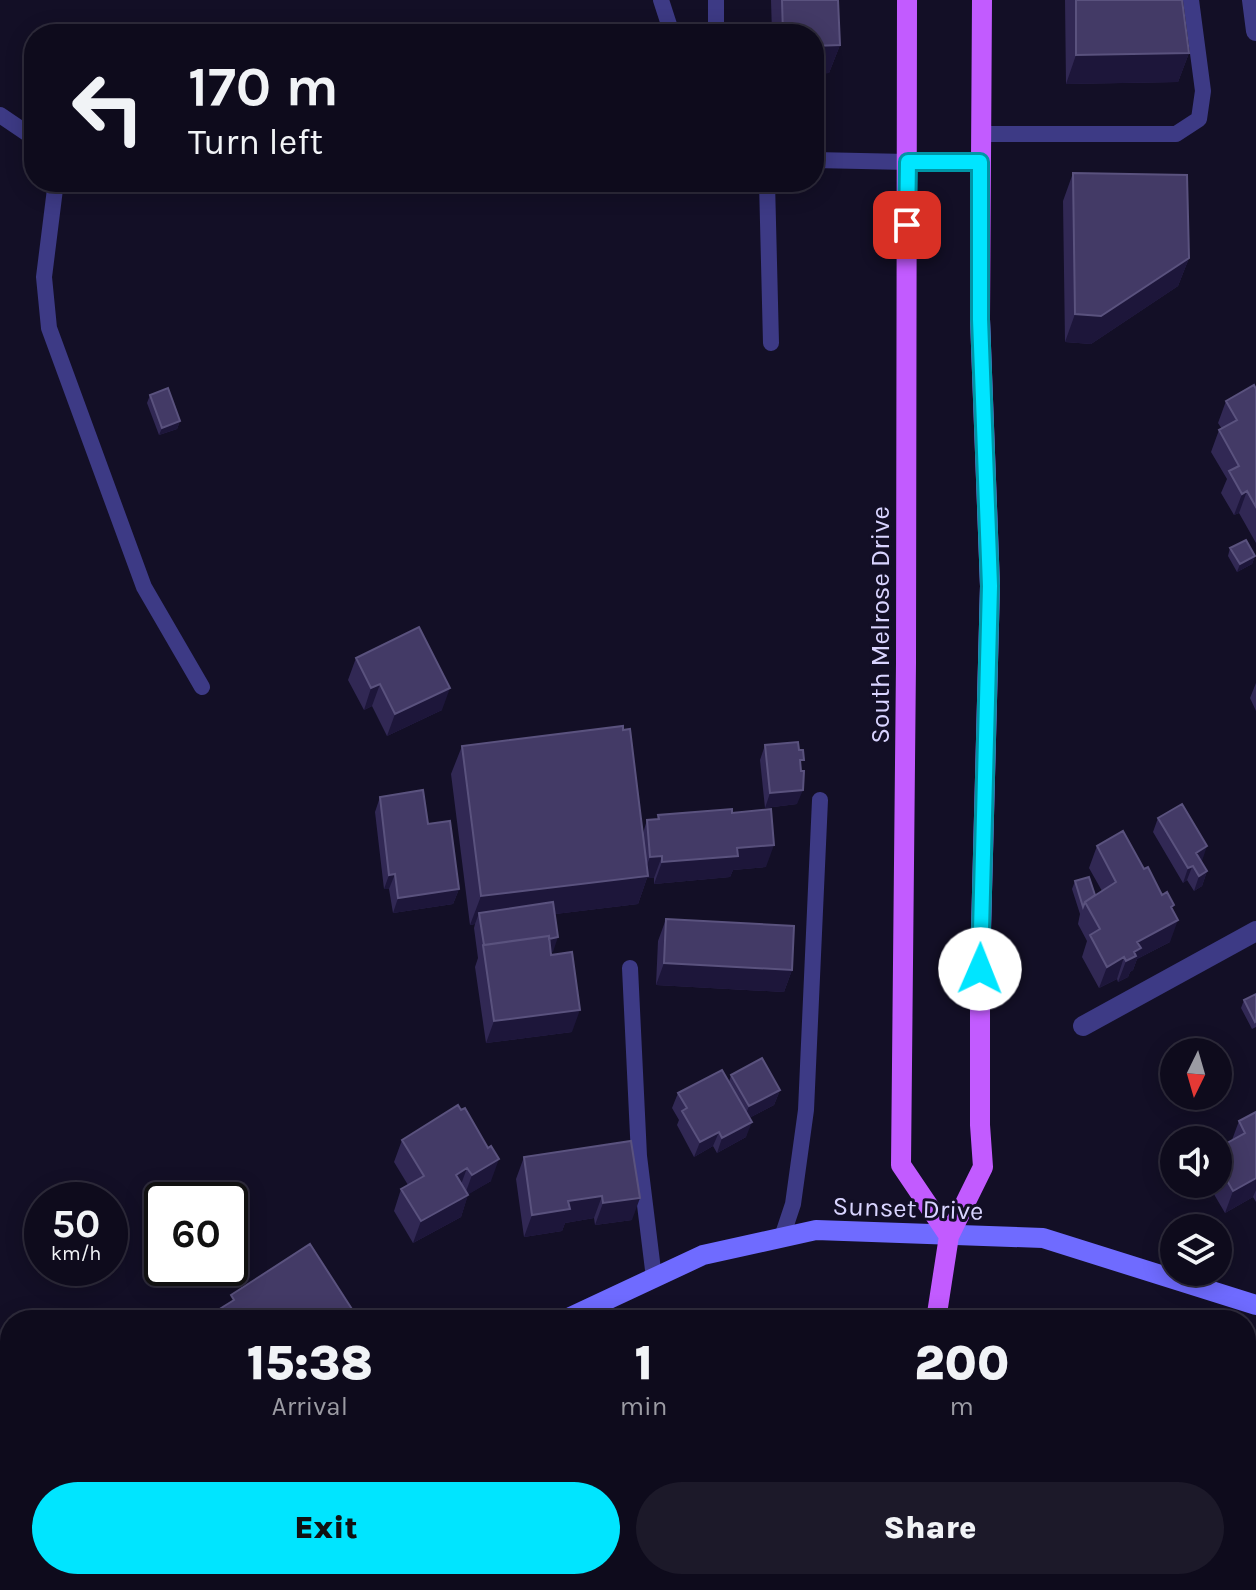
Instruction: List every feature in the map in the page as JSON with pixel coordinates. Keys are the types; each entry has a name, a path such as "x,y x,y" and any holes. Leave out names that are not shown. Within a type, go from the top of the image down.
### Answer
{"main road":[{"name":"South Melrose Drive","path":"907,0 901,1165 949,1236"},
{"path":"938,1310 949,1236 983,1167 980,969 990,586 980,319 982,0"},
{"path":"908,162 980,162"},
{"name":"Sunset Drive","path":"585,1310 703,1255 816,1230 1043,1238 1256,1305"}],"street":[{"path":"1252,0 1256,31"},
{"path":"1083,1026 1256,931"}],"lane":[{"path":"661,0 669,24"},
{"path":"716,0 716,24"},
{"path":"980,134 1176,134 1199,119 1203,91 1191,0"},
{"path":"0,115 24,131"},
{"path":"824,160 908,162"},
{"path":"55,192 44,277 49,328 144,587 202,687"},
{"path":"767,192 771,343"},
{"path":"782,1237 793,1204 806,1110 820,800"},
{"path":"630,968 639,1156 654,1278"}],"building":[{"path":"782,0 838,0 840,45 824,46 824,24 783,24"},
{"path":"1076,0 1182,0 1189,53 1076,55"},
{"path":"1073,173 1187,175 1189,258 1101,316 1075,314"},
{"path":"1254,385 1256,507 1247,491 1242,494 1229,471 1239,466 1219,430 1237,420 1226,401"},
{"path":"168,388 180,421 162,428 150,395"},
{"path":"1246,540 1255,556 1240,564 1230,548"},
{"path":"419,627 450,688 395,714 380,684 371,688 356,658"},
{"path":"623,726 623,730 630,729 648,876 481,896 462,746"},
{"path":"798,742 799,750 803,750 804,760 800,760 801,771 804,771 803,790 770,793 765,745"},
{"path":"423,790 428,824 450,821 459,889 398,898 395,874 389,875 380,797"},
{"path":"1182,804 1207,846 1196,853 1207,871 1199,876 1193,866 1188,868 1158,818"},
{"path":"732,809 732,813 771,809 774,845 737,848 738,856 662,862 662,856 650,857 647,820 659,819 658,815"},
{"path":"1123,831 1144,869 1148,867 1162,895 1167,892 1178,920 1137,942 1141,948 1134,952 1136,956 1126,961 1124,957 1107,967 1090,935 1100,929 1085,902 1116,882 1097,846"},
{"path":"1089,877 1095,895 1083,907 1075,881"},
{"path":"553,902 558,937 484,945 479,913"},
{"path":"666,919 794,926 792,970 664,963"},
{"path":"549,936 551,955 572,952 580,1010 494,1021 483,945"},
{"path":"1256,994 1256,1021 1255,1022 1244,1000"},
{"path":"762,1058 780,1090 749,1106 731,1075"},
{"path":"722,1070 752,1122 722,1138 719,1132 700,1142 682,1111 687,1108 678,1093"},
{"path":"458,1105 461,1110 465,1108 488,1148 491,1146 499,1159 472,1175 467,1168 456,1175 468,1195 421,1221 401,1189 424,1176 402,1140"},
{"path":"1256,1112 1256,1178 1233,1191 1232,1140 1245,1133 1239,1121"},
{"path":"631,1141 640,1198 603,1203 602,1196 568,1201 570,1209 532,1215 524,1157"},
{"path":"310,1244 353,1310 218,1310 234,1300 231,1295"}],"route":[{"path":"907,225 908,162 980,162 980,319 990,586 980,969"}]}
